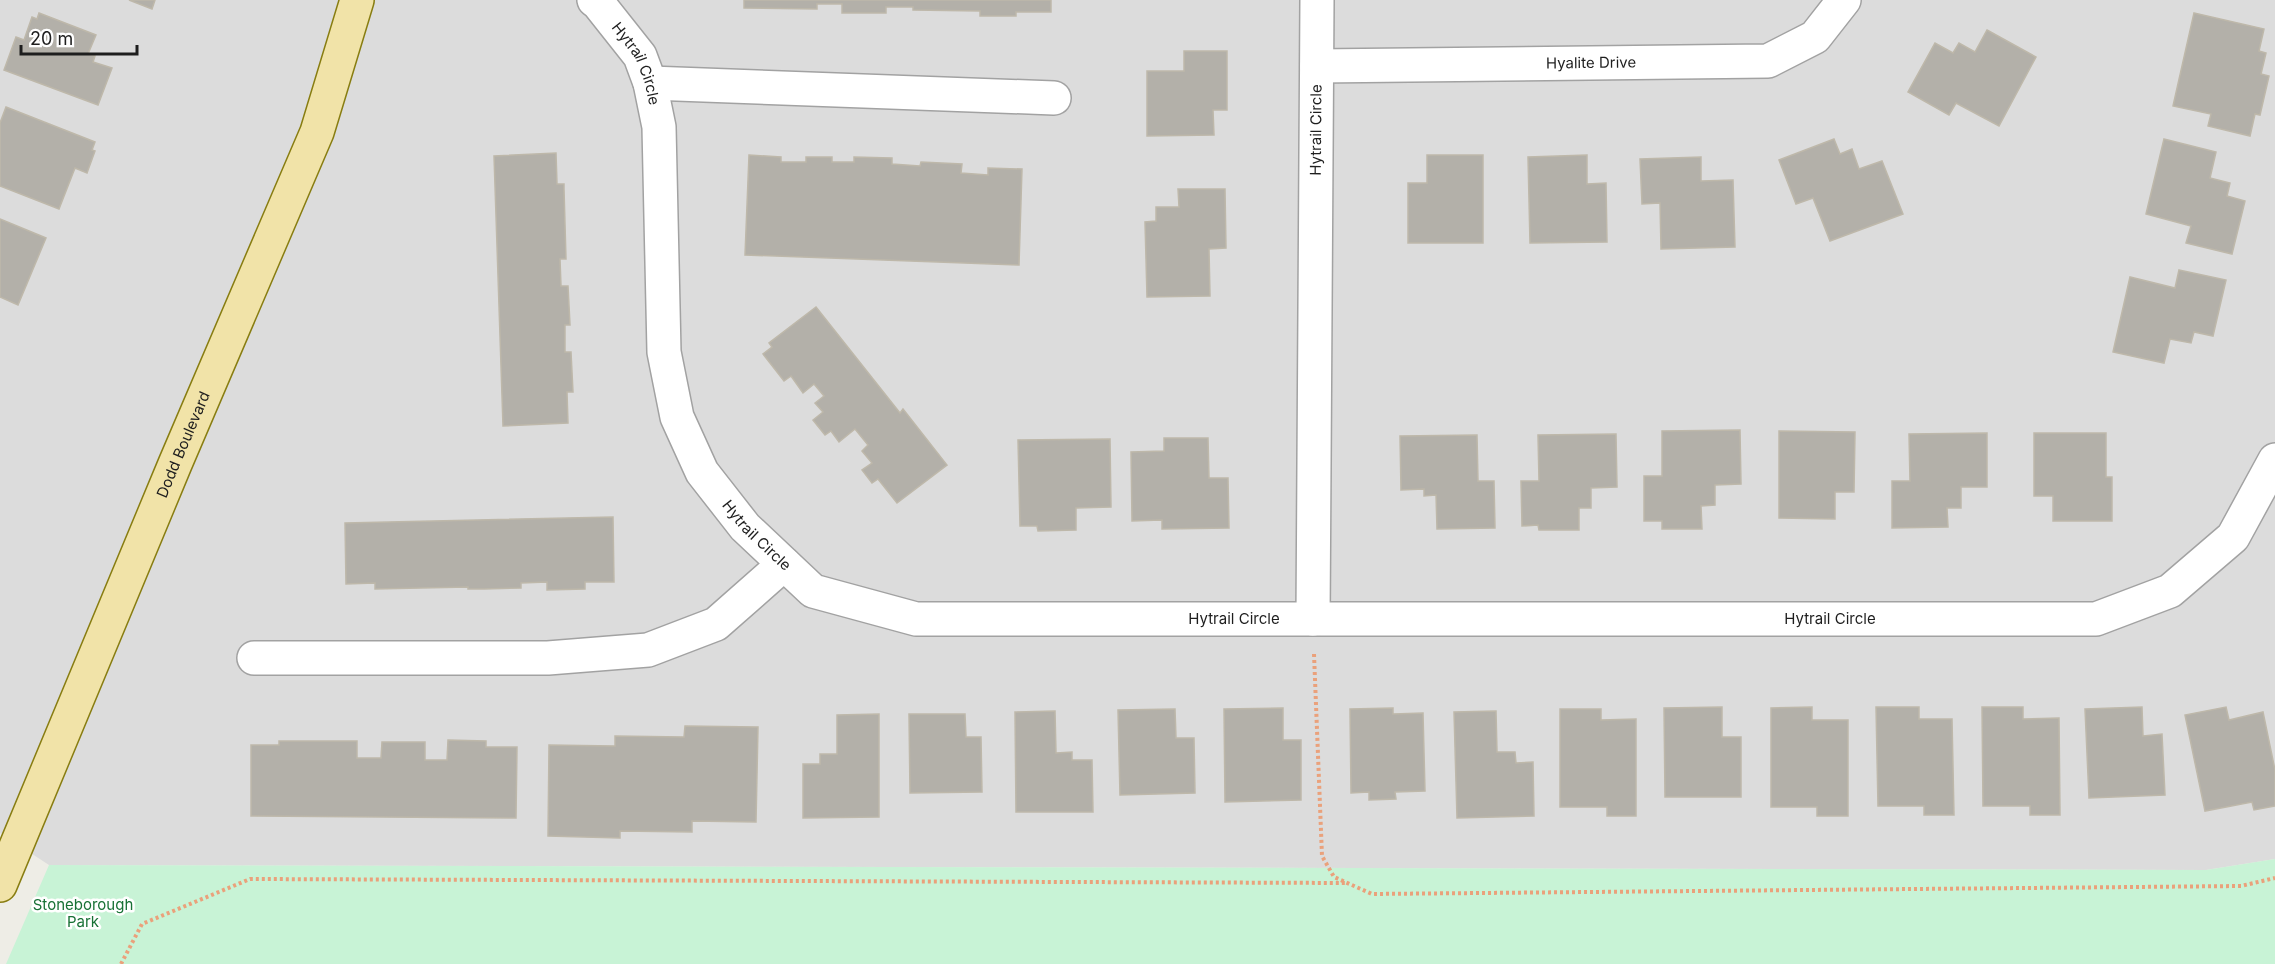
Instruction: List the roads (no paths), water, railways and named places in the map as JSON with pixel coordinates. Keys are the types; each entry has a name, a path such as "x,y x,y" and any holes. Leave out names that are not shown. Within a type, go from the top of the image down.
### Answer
{"main road":[{"name":"Dodd Boulevard","path":"0,885 179,453 317,132 357,0"}],"street":[{"name":"Hytrail Circle","path":"594,0 640,56 650,83 659,127 664,352 677,417 702,472 745,527 813,591 916,619 2096,619 2170,591 2233,537 2275,460"},
{"name":"Hytrail Circle","path":"1313,619 1317,0"},
{"name":"Hyalite Drive","path":"1317,66 1768,61 1815,37 1844,0"},
{"path":"650,83 1054,98"},
{"path":"254,658 548,658 648,650 716,624 784,564"}],"park label":[{"name":"Stoneborough Park","path":"83,914"}]}
